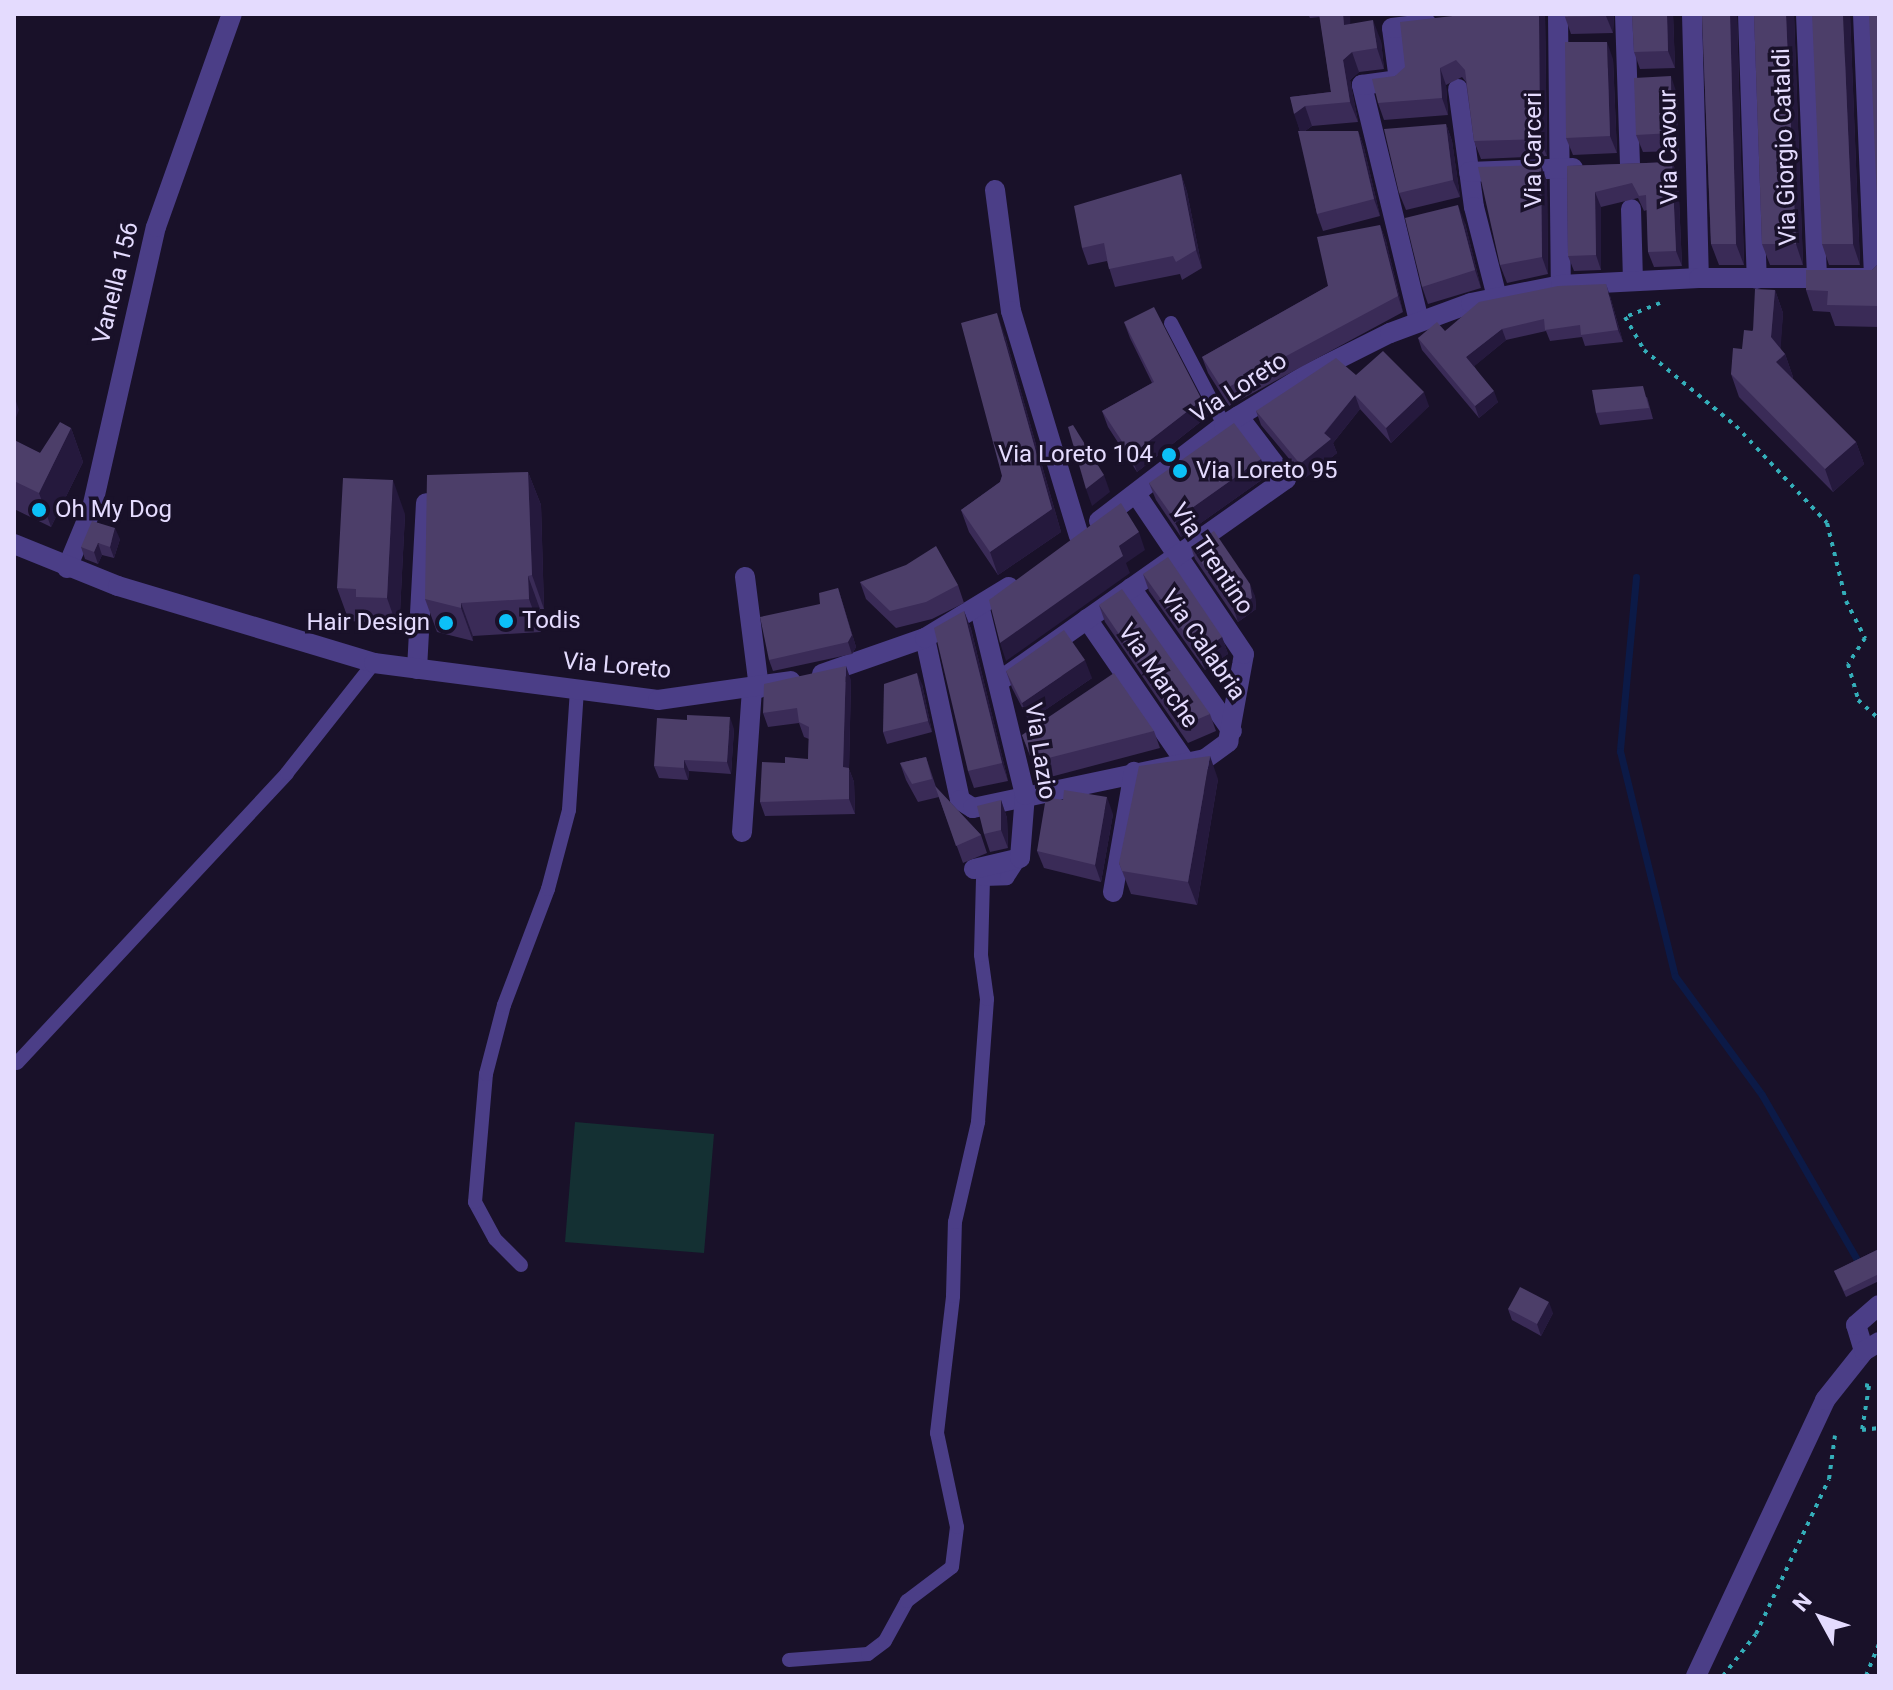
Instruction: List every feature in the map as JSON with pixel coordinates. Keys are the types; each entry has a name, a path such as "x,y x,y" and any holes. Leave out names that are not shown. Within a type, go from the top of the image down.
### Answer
{"street":[{"name":"Vanella 156","path":"67,568 92,508 156,227 232,14"},
{"name":"Via Carceri","path":"1558,14 1561,285"},
{"path":"1625,14 1630,166"},
{"name":"Via Cavour","path":"1692,14 1696,163 1692,279"},
{"path":"1748,14 1757,279"},
{"name":"Via Giorgio Cataldi","path":"1806,14 1817,278"},
{"path":"1863,14 1877,278"},
{"path":"1419,321 1405,226 1374,134 1362,85 1399,80 1392,28 1451,21"},
{"path":"1560,47 1625,46"},
{"path":"1626,83 1694,80"},
{"path":"1458,89 1455,128 1469,172 1467,210 1497,297"},
{"path":"1469,172 1696,163"},
{"name":"Via Loreto","path":"995,190 1011,311 1073,541 1231,421 1306,375 1419,321 1497,297 1561,285 1692,279 1877,278"},
{"path":"1631,209 1633,281"},
{"path":"1371,234 1405,226"},
{"path":"1001,680 1286,479 1231,421"},
{"name":"Via Trentino","path":"1136,494 1244,654 1232,731"},
{"path":"417,669 426,503"},
{"name":"Via Loreto","path":"14,544 67,568 118,586 374,663 658,700 756,688 856,666 925,638 980,609 1030,572"},
{"path":"742,832 756,688 745,577"},
{"name":"Via Calabria","path":"1131,588 1232,731"},
{"name":"Via Lazio","path":"980,609 1022,741 1025,795 1020,858"},
{"name":"Via Marche","path":"1087,619 1186,763"},
{"path":"925,638 960,800 973,808 1205,759 1228,742 1232,731"},
{"path":"1099,688 1123,672"},
{"path":"1113,892 1134,772"},
{"path":"974,869 1020,858"},
{"path":"1696,1676 1825,1400 1872,1346 1856,1325 1879,1305"}],"lane":[{"path":"1171,323 1231,421"},
{"path":"17,1063 287,773 374,663"},
{"path":"521,1265 495,1239 475,1202 486,1074 504,1005 548,889 569,810 577,689"},
{"path":"789,1660 868,1654 885,1641 907,1601 952,1567 957,1527 937,1433 953,1296 955,1222 978,1122 987,999 981,955 983,879 1007,878 1020,858"}],"path":[{"path":"1692,279 1683,291 1625,317 1644,350 1736,426 1827,523 1846,601 1865,638 1848,664 1858,700 1879,719"},
{"path":"1856,1396 1863,1384 1869,1386 1862,1430 1879,1428"},
{"path":"1723,1676 1756,1634 1829,1479 1835,1432"},
{"path":"1866,1676 1879,1643"}],"green space":[{"path":"575,1122 714,1134 704,1253 565,1242"}],"building":[{"path":"1319,14 1343,14 1344,25 1373,20 1377,48 1352,52 1343,60 1350,102 1305,106 1294,114 1290,97 1331,92"},
{"path":"1470,14 1539,14 1540,139 1474,141 1465,70 1456,60 1440,68 1442,98 1378,103 1372,79 1395,76 1405,67 1400,22"},
{"path":"1565,14 1607,14 1565,17"},
{"path":"1632,14 1667,14 1668,51 1634,52"},
{"path":"1702,14 1730,14 1736,244 1711,244"},
{"path":"1754,14 1786,14 1796,244 1762,244"},
{"path":"1812,14 1843,14 1853,244 1822,244"},
{"path":"1869,14 1879,14 1879,247"},
{"path":"1565,42 1607,42 1610,136 1566,138"},
{"path":"1671,76 1672,133 1636,135 1634,78"},
{"path":"1446,124 1453,180 1399,193 1384,129"},
{"path":"1298,131 1358,131 1374,199 1317,214"},
{"path":"1672,162 1676,251 1648,252 1646,195 1639,196 1632,183 1595,192 1596,255 1568,256 1567,166"},
{"path":"1541,165 1542,257 1500,265 1478,167"},
{"path":"1181,174 1196,250 1176,262 1173,256 1109,269 1104,243 1082,248 1074,206"},
{"path":"1458,205 1475,270 1422,287 1405,218"},
{"path":"1380,225 1398,296 1223,390 1202,357 1328,286 1317,237"},
{"path":"1879,263 1879,306 1827,305 1828,291 1806,290 1806,270 1872,270"},
{"path":"1606,284 1618,330 1581,335 1580,325 1545,330 1544,319 1502,329 1466,357 1494,391 1475,406 1418,338 1437,322 1445,331 1479,302 1558,286"},
{"path":"1755,289 1775,290 1771,337 1785,354 1776,362 1856,442 1825,469 1731,374 1733,348 1742,349 1744,330 1753,331"},
{"path":"1154,307 1202,400 1131,455 1102,411 1154,382 1124,322"},
{"path":"997,313 1052,509 990,552 961,510 1000,482 1002,476 961,323"},
{"path":"1383,351 1424,392 1386,428 1355,395 1324,433 1331,439 1300,464 1256,411 1336,358 1356,375"},
{"path":"1643,386 1649,408 1596,413 1592,390"},
{"path":"60,422 71,428 39,493 14,481 14,440 40,453"},
{"path":"1234,423 1261,459 1175,520 1149,483"},
{"path":"1073,425 1104,475 1086,489 1068,427"},
{"path":"528,472 532,575 528,576 529,599 461,603 461,608 425,599 427,475"},
{"path":"343,478 393,480 387,598 356,597 356,589 337,588"},
{"path":"1121,503 1139,532 1119,546 1123,556 1000,643 989,600"},
{"path":"92,521 115,528 110,547 98,543 94,552 81,547"},
{"path":"1214,531 1250,584 1252,598 1234,610 1191,547"},
{"path":"936,546 958,585 926,602 890,611 860,582 906,565"},
{"path":"1168,557 1222,637 1199,653 1143,574"},
{"path":"838,588 852,635 848,642 769,660 760,617 820,604 819,593"},
{"path":"1122,589 1210,714 1182,726 1099,605"},
{"path":"964,611 1002,763 968,771 934,628"},
{"path":"1064,630 1085,660 1022,703 1006,671"},
{"path":"846,666 843,767 849,768 849,799 760,802 762,762 785,763 785,757 808,759 809,727 799,722 797,708 763,713 764,684"},
{"path":"917,673 928,721 883,732 884,684"},
{"path":"1114,673 1154,731 1033,762 1022,735"},
{"path":"687,715 730,717 727,762 684,760 684,768 654,766 657,718 687,720"},
{"path":"1210,756 1188,882 1122,871 1119,863 1139,766"},
{"path":"926,757 932,779 912,784 900,763"},
{"path":"935,786 981,835 956,846"},
{"path":"1064,790 1107,797 1095,865 1037,851 1046,797 1063,800"},
{"path":"1001,800 1001,830 984,834 977,806"},
{"path":"1879,1249 1879,1274 1844,1291 1834,1271"},
{"path":"1520,1287 1549,1302 1537,1324 1508,1309"}],"waterway":[{"path":"1636,577 1620,751 1675,976 1762,1095 1860,1265"}],"place":[{"name":"Via Loreto 104","path":"1169,455"},
{"name":"Via Loreto 95","path":"1180,471"},
{"name":"Oh My Dog","path":"39,510"},
{"name":"Todis","path":"506,621"},
{"name":"Hair Design","path":"446,623"}]}
